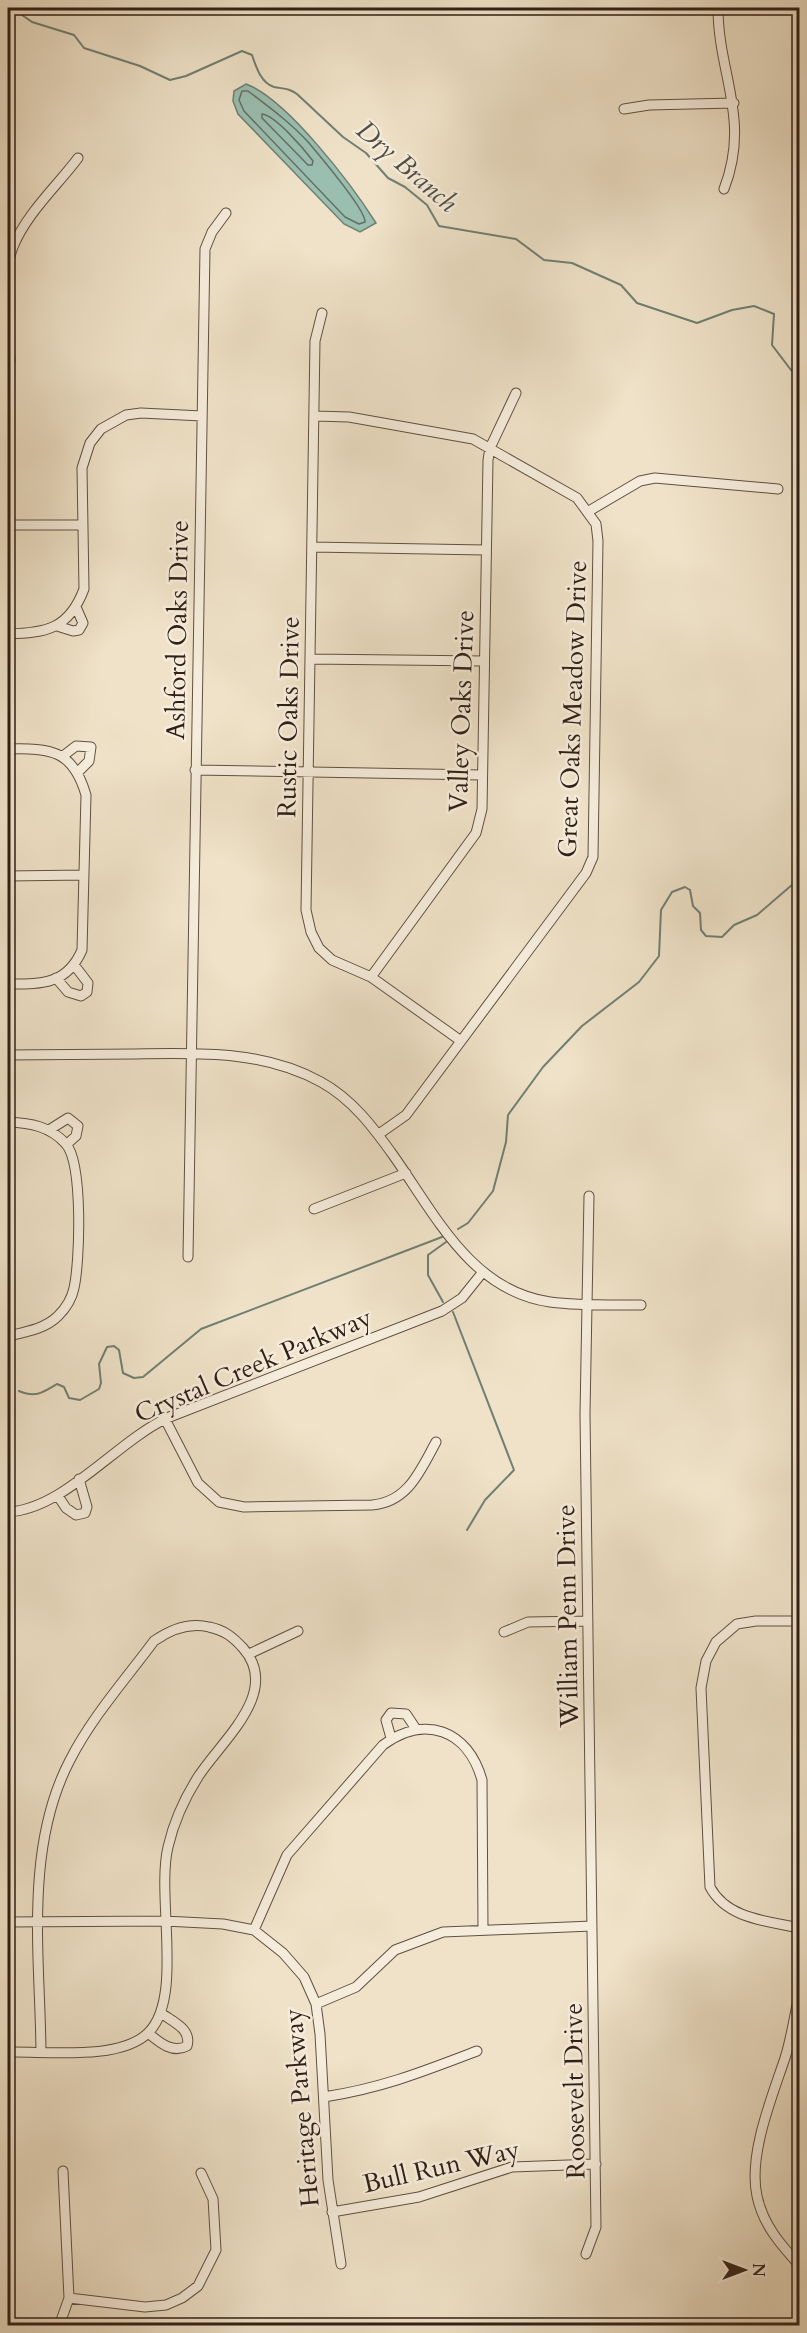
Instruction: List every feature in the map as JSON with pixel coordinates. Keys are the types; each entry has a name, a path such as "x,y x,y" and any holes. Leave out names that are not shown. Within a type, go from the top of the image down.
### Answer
{"street":[{"path":"718,8 722,47 734,103 732,168 724,189"},
{"path":"624,109 650,105 734,103"},
{"path":"8,370 10,361 8,267 12,249 20,231 78,158"},
{"name":"Ashford Oaks Drive","path":"188,1257 206,249 212,232 226,213"},
{"name":"Rustic Oaks Drive","path":"322,314 315,341 306,910 311,932 319,948 332,960 371,977 461,1041"},
{"path":"490,448 516,393"},
{"path":"8,634 34,633 57,626 76,607 84,589 82,468 84,454 101,429 120,418 141,413 202,416"},
{"path":"315,416 349,417 473,439 578,498 589,511 640,481 655,478 778,489"},
{"name":"Valley Oaks Drive","path":"371,977 476,833 482,809 490,448"},
{"name":"Great Oaks Meadow Drive","path":"379,1134 406,1115 586,873 592,857 598,541 596,525 589,511"},
{"path":"8,525 83,525"},
{"path":"312,547 486,550"},
{"path":"57,626 73,631 79,630 82,623 76,607"},
{"path":"310,659 484,662"},
{"path":"63,756 76,746 91,747 89,761 78,772"},
{"path":"8,749 37,748 63,756 78,772 86,795 82,950 75,966 45,984 8,984"},
{"path":"195,770 483,775"},
{"path":"8,876 84,875"},
{"path":"56,978 68,992 81,996 87,992 88,983 75,966"},
{"path":"8,1055 191,1053 244,1056 282,1065 321,1082 353,1104 379,1134 467,1259 482,1273 534,1298 587,1305 641,1305"},
{"path":"49,1130 59,1121 68,1118 74,1121 78,1126 76,1136 67,1144"},
{"path":"8,1122 32,1123 49,1130 67,1144 74,1157 78,1179 74,1290 58,1316 46,1324 8,1336"},
{"path":"314,1209 406,1173"},
{"name":"William Penn Drive","path":"589,1196 585,1414 592,1926"},
{"name":"Crystal Creek Parkway","path":"8,1512 28,1509 58,1496 138,1433 165,1419 442,1311 462,1298 482,1273"},
{"path":"165,1419 198,1483 212,1498 235,1507 372,1506 391,1501 408,1490 436,1442"},
{"path":"58,1496 66,1508 76,1515 85,1513 87,1507 79,1479"},
{"path":"504,1632 528,1622 588,1621"},
{"path":"800,1621 756,1621 737,1624 716,1642 706,1661 701,1688 710,1887 715,1896 729,1909 750,1918 800,1928"},
{"path":"8,2052 114,2050 135,2043 159,2021 166,1986 167,1850 174,1823 200,1774 247,1712 254,1696 254,1664 249,1654 235,1639 221,1629 200,1624 168,1631 154,1641 85,1733 56,1792 43,1840 39,1873 41,2051"},
{"path":"249,1654 298,1631"},
{"path":"391,1738 386,1720 391,1713 406,1714 416,1729"},
{"path":"254,1930 287,1855 383,1745 398,1733 416,1729 434,1730 450,1736 464,1744 476,1761 482,1780 483,1930"},
{"name":"Heritage Parkway","path":"8,1922 165,1921 223,1924 254,1930 284,1953 304,1977 316,2004 332,2211 341,2264"},
{"path":"316,2004 356,1987 395,1950 443,1932 592,1926"},
{"name":"Roosevelt Drive","path":"586,2254 596,2227 592,1926"},
{"path":"800,1990 785,2057 761,2134 756,2194 764,2217 778,2242 800,2266"},
{"path":"148,2033 171,2048 181,2049 187,2046 189,2038 186,2031 161,2013"},
{"path":"324,2097 370,2090 477,2051"},
{"name":"Bull Run Way","path":"332,2211 419,2197 512,2167 596,2164"},
{"path":"59,2325 69,2298 63,2171"},
{"path":"69,2298 145,2307 166,2305 182,2298 198,2286 216,2250 213,2199 201,2173"}],"water":[{"path":"246,84 262,93 299,125 335,166 376,223 360,232 344,224 238,114 233,101 234,91"}],"waterway":[{"name":"Dry Branch","path":"12,8 32,22 74,35 84,48 140,66 170,80 186,76 242,51 252,55 260,74 269,85 297,94 343,137 366,153 388,178 405,187 427,205 439,226 516,239 544,260 572,263 621,285 637,303 697,323 732,310 754,306 774,314 772,345 791,370 800,373"},
{"path":"458,1229 468,1223 493,1191 506,1142 508,1115 543,1067 582,1026 639,982 659,956 661,910 672,892 685,887 690,890 693,906 700,913 701,930 706,936 722,937 734,925 757,915 800,878"},
{"path":"19,1391 39,1394 57,1384 64,1387 69,1398 80,1400 99,1389 101,1383 99,1364 107,1347 114,1346 119,1350 123,1373 134,1378 143,1377 201,1329 442,1237"},
{"path":"443,1302 428,1275 428,1255 446,1242"},
{"path":"453,1312 514,1470 485,1500 467,1530"}]}
